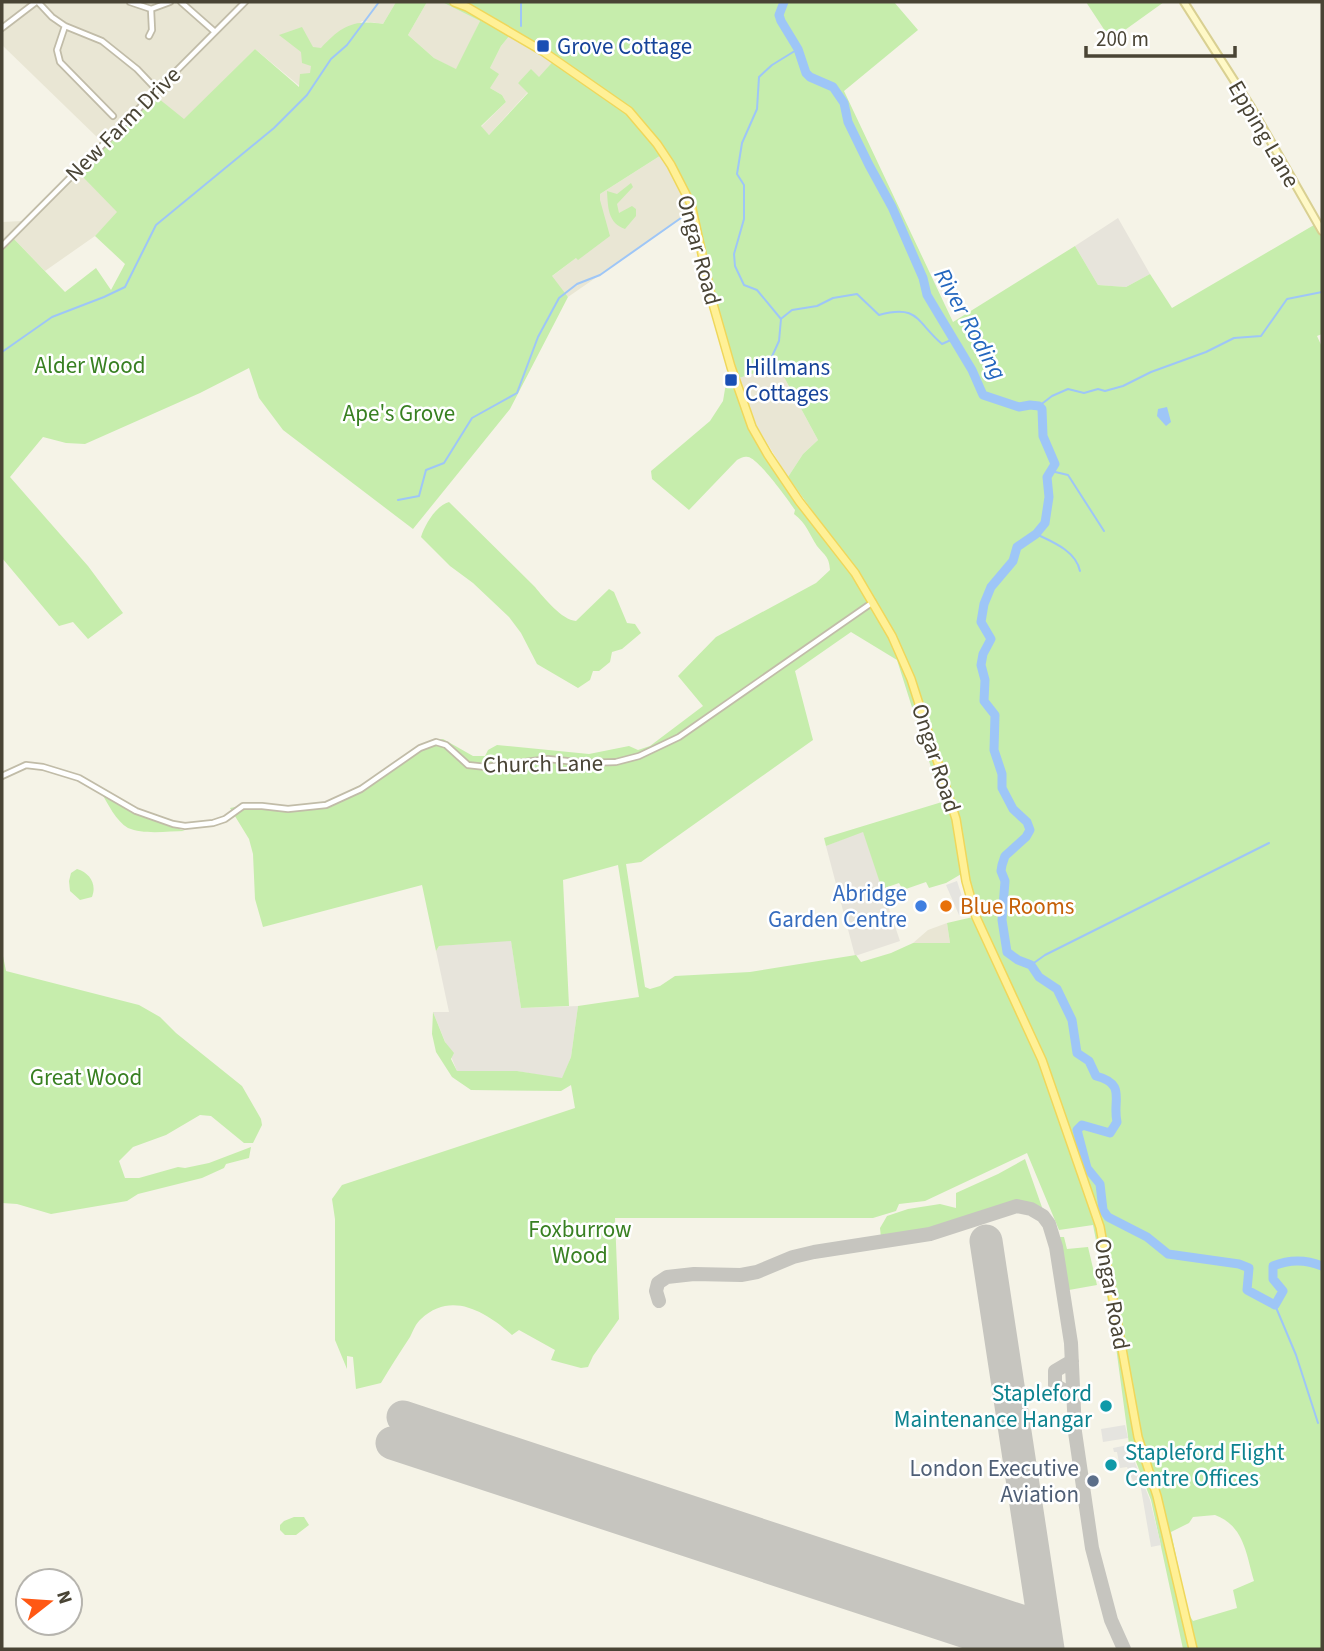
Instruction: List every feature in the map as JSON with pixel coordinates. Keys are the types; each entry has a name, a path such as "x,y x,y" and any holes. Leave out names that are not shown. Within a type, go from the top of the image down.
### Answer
{"main road":[{"name":"Ongar Road","path":"454,2 544,52 629,111 671,164 691,205 730,367 752,427 799,501 855,573 892,636 925,723 956,819 966,881 976,917 1042,1060 1100,1227 1138,1437 1157,1496 1193,1649"}],"street":[{"path":"2,28 37,2 65,26 102,41 137,69 156,89"},
{"path":"130,2 151,9 170,2"},
{"path":"181,2 215,32"},
{"name":"New Farm Drive","path":"2,246 245,2"},
{"name":"Epping Lane","path":"1184,2 1251,107 1322,231"},
{"path":"149,36 152,28 151,9"},
{"path":"65,26 57,50 60,62 113,116"},
{"name":"Church Lane","path":"2,776 26,765 43,767 79,778 136,811 185,826 225,819 243,806 288,809 326,805 361,789 420,748 436,742 446,745 468,765 486,767 548,760 617,762 639,756 679,737 874,602"}],"shaded area":[{"path":"2,2 396,2 383,24 362,21 302,88 255,49 184,120 153,94 101,141 2,45"},
{"path":"427,2 442,2 480,21 457,70 434,58 408,35"},
{"path":"514,30 557,57 539,78 518,82 528,92 489,135 481,127 506,102 502,95 490,88 490,68 501,46"},
{"path":"666,152 684,182 695,209 568,297 551,277 576,258 600,194"},
{"path":"78,172 118,212 95,236 45,271 14,239"},
{"path":"1118,218 1150,274 1126,287 1098,285 1075,246"},
{"path":"22,221 20,224 2,244 2,222"},
{"path":"778,366 818,440 803,454 788,477 757,427 739,378"},
{"path":"863,831 900,941 855,956 826,846"},
{"path":"957,881 967,912 959,915 946,885"},
{"path":"947,923 950,943 913,943 928,930"},
{"path":"511,940 521,1008 578,1006 571,1057 562,1079 517,1071 457,1071 433,1012 449,1012 436,951 439,946"},
{"path":"1125,1425 1128,1438 1103,1442 1101,1429"},
{"path":"1128,1445 1150,1500 1161,1545 1151,1547 1140,1483 1138,1480 1133,1481 1127,1467 1120,1468 1117,1452 1114,1452 1113,1448"}],"green space":[{"path":"396,2 427,2 408,35 434,58 456,69 480,21 442,2 894,2 918,30 844,91 953,322 1075,246 1098,285 1126,287 1150,274 1172,308 1314,225 1322,237 1322,334 1317,336 1322,347 1322,1649 1183,1649 1151,1500 1129,1444 1114,1332 1093,1225 1059,1230 1027,1153 925,1201 899,1204 896,1211 873,1218 615,1218 619,1319 588,1367 581,1368 551,1360 555,1350 519,1330 512,1335 492,1319 469,1308 445,1306 433,1310 419,1321 381,1383 356,1389 353,1357 347,1356 347,1369 335,1340 335,1219 332,1199 342,1185 575,1108 571,1085 561,1091 471,1090 452,1077 436,1052 432,1034 433,1012 445,1042 454,1053 451,1059 457,1071 517,1071 562,1078 571,1057 578,1006 639,997 618,865 563,880 569,1006 521,1008 511,941 439,946 436,951 422,885 263,927 255,899 253,854 249,839 230,808 255,803 290,808 326,803 370,780 430,741 443,739 473,756 485,756 488,750 497,745 589,754 629,746 638,750 650,746 703,706 678,676 716,637 816,583 830,570 828,559 805,525 794,514 795,510 753,459 745,457 737,460 689,510 652,479 651,471 710,421 723,401 728,371 758,442 829,534 788,477 803,454 818,440 778,366 739,378 722,328 692,198 666,152 600,194 610,236 552,276 568,297 510,409 413,529 283,430 259,398 249,368 85,444 66,443 43,437 10,477 88,566 123,613 88,639 73,622 59,626 2,558 2,250 14,239 65,292 96,268 111,290 125,264 95,236 117,212 78,172 153,94 184,119 255,49 299,87 300,74 310,73 311,66 302,63 301,52 279,35 302,27 313,47 321,48 335,34 349,26 364,23 383,24","holes":["514,30 557,57 539,77 531,69 518,83 528,93 489,135 481,126 506,102 502,95 490,88 499,74 490,68 501,46","851,632 897,660 942,802 824,838 826,846 863,832 882,889 899,883 903,890 926,882 929,888 946,883 963,873 953,814 973,917 947,923 950,943 913,943 861,962 856,955 750,972 675,976 660,986 650,989 645,987 626,864 641,862 813,740 795,671","1215,1515 1232,1526 1246,1551 1254,1581 1233,1590 1237,1608 1193,1621 1188,1613 1171,1532 1189,1523 1193,1517"]},
{"path":"1086,2 1164,2 1111,40"},
{"path":"631,183 633,187 617,204 619,213 632,206 636,209 636,216 625,229 612,219 607,191 617,194"},
{"path":"449,502 565,617 576,621 609,589 614,592 627,623 635,624 641,633 622,649 612,652 610,662 599,671 593,671 590,680 578,688 537,664 521,633 509,617 421,537 432,516"},
{"path":"101,792 135,814 185,831 149,832 128,828 116,817"},
{"path":"77,869 86,873 91,880 94,888 92,897 80,900 70,891 71,873"},
{"name":"Great Wood","path":"2,951 6,971 139,1005 160,1017 242,1086 261,1119 262,1125 253,1143 244,1143 211,1116 200,1115 166,1135 133,1147 119,1161 125,1178 139,1178 178,1167 209,1163 251,1147 249,1158 226,1164 224,1168 202,1178 138,1194 127,1201 51,1214 17,1204 2,1203"},
{"path":"1025,1159 1044,1213 1031,1204 1017,1201 980,1211 942,1228 881,1238 880,1228 887,1216 908,1209 940,1204 956,1208 956,1193"},
{"path":"1060,1237 1064,1237 1067,1249 1088,1247 1097,1285 1069,1290"},
{"path":"294,1517 304,1517 309,1525 296,1535 285,1535 280,1530 280,1525"}],"water":[{"path":"1167,407 1171,422 1166,426 1157,416 1158,409"}],"waterway":[{"path":"2,352 52,317 125,287 156,225 274,128 307,95 331,59 347,45 379,2"},
{"path":"521,2 521,26"},
{"name":"River Roding","path":"784,2 779,15 798,49 806,73 833,87 844,103 848,122 892,207 923,278 927,295 972,370 983,395 1019,407 1030,405 1042,409 1043,436 1055,464 1047,477 1049,497 1045,523 1036,534 1017,547 1013,561 991,587 981,622 991,639 981,665 985,680 984,701 995,715 994,750 1002,774 1002,788 1013,809 1027,822 1030,830 1005,856 1002,865 1005,881 1002,920 1007,952 1031,965 1039,977 1057,989 1072,1020 1077,1053 1089,1061 1096,1076 1106,1079 1115,1088 1117,1122 1110,1133 1082,1125 1077,1130 1087,1168 1100,1184 1103,1210 1108,1217 1147,1237 1168,1254 1239,1264 1249,1268 1247,1290 1275,1305 1283,1291 1273,1279 1273,1266 1298,1261 1322,1266"},
{"path":"774,372 769,363 779,341 781,319 757,290 744,285 735,266 734,254 744,219 744,185 737,174 742,143 757,109 759,77 772,65 798,49"},
{"path":"398,500 419,496 426,470 444,463 472,418 517,393 538,337 559,298 577,284 600,275 688,213"},
{"path":"1039,406 1068,389 1084,393 1098,389 1105,391 1206,352 1234,338 1261,336 1287,299 1322,292"},
{"path":"782,318 792,310 857,294 879,315 892,312 910,314 942,344 953,339"},
{"path":"1051,471 1068,475 1104,531"},
{"path":"1036,534 1069,553 1080,571"},
{"path":"1031,965 1045,955 1269,843"},
{"path":"1275,1305 1296,1355 1318,1423"}],"taxiway":[{"path":"659,1301 656,1291 658,1283 667,1277 694,1274 741,1275 757,1272 793,1257 814,1252 930,1234 1017,1206 1031,1209 1043,1216 1049,1224 1056,1247 1071,1343 1075,1432 1092,1548 1111,1620 1124,1649"},
{"path":"1072,1361 1055,1371 1055,1385 1073,1396"}],"runway":[{"path":"986,1241 1048,1649"},
{"path":"403,1417 1039,1627"},
{"path":"392,1443 1018,1649"}],"place":[{"name":"Grove Cottage","path":"543,46"},
{"name":"Hillmans Cottages","path":"731,380"},
{"name":"Abridge Garden Centre","path":"921,906"},
{"name":"Blue Rooms","path":"946,906"},
{"name":"Stapleford Maintenance Hangar","path":"1106,1406"},
{"name":"Stapleford Flight Centre Offices","path":"1111,1465"},
{"name":"London Executive Aviation","path":"1093,1481"}],"park label":[{"name":"Alder Wood","path":"90,365"},
{"name":"Ape's Grove","path":"399,413"},
{"name":"Foxburrow Wood","path":"580,1242"}]}
